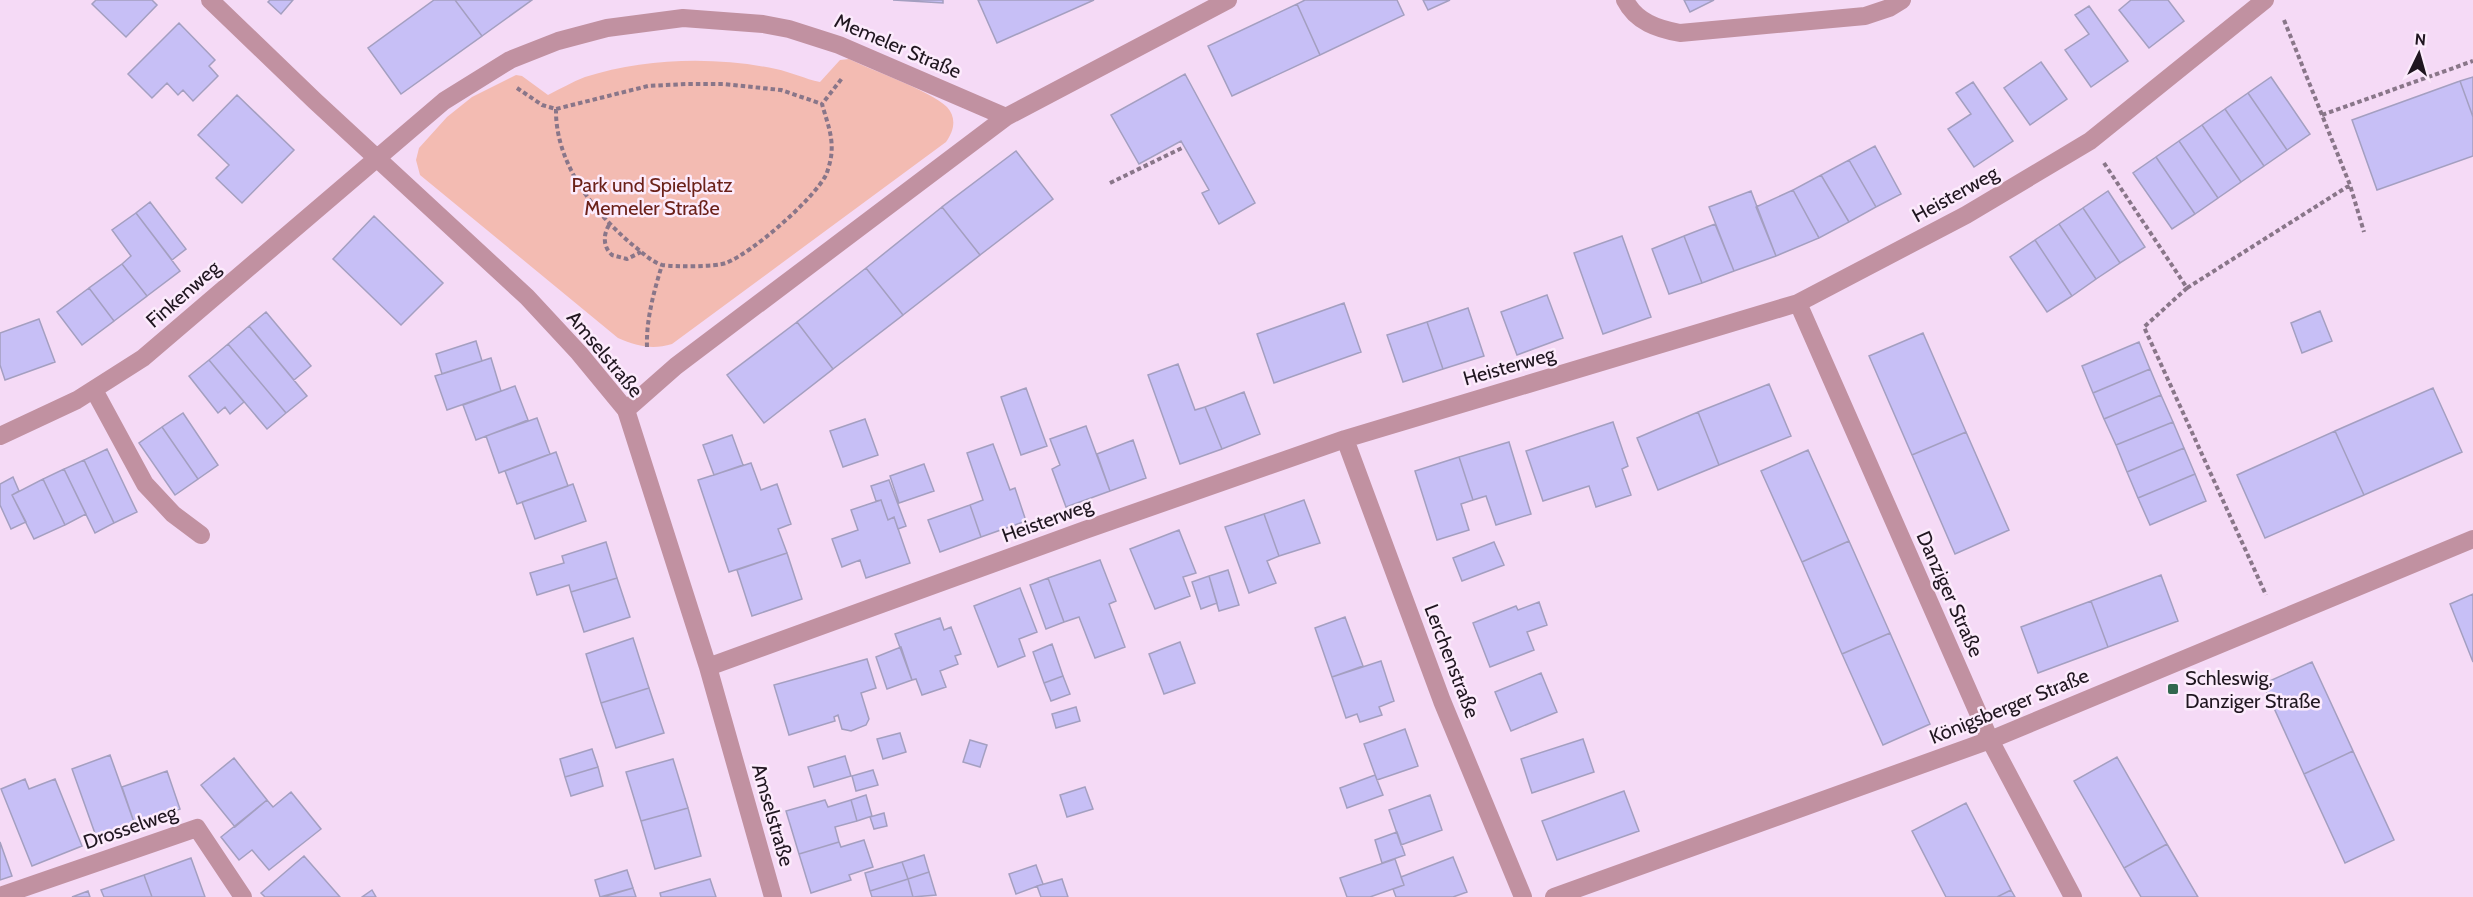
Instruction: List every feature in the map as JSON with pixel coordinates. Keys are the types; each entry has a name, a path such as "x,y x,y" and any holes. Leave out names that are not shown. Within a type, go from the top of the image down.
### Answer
{"street":[{"name":"Amselstraße","path":"210,0 376,158 527,297 579,353 626,410 708,667 773,897"},
{"path":"626,410 676,366 1006,117 1228,0"},
{"path":"1625,0 1641,19 1659,29 1680,33 1865,15 1889,8 1902,0"},
{"name":"Heisterweg","path":"708,667 1084,530 1346,439 1798,303 1966,215 2090,141 2265,0"},
{"name":"Memeler Straße","path":"376,158 444,100 510,60 583,33 683,18 737,21 789,29 814,36 923,80 1006,117"},
{"name":"Finkenweg","path":"0,436 77,400 143,358 376,158"},
{"name":"Danziger Straße","path":"1798,303 1990,740 2073,897"},
{"path":"94,390 146,484 173,514 201,535"},
{"name":"Lerchenstraße","path":"1346,439 1442,701 1523,897"},
{"name":"Königsberger Straße","path":"1554,897 1990,740 2473,539"},
{"name":"Drosselweg","path":"0,896 197,828 243,897"}],"path":[{"path":"2280,10 2350,185 2364,232"},
{"path":"2322,116 2473,61"},
{"path":"822,104 848,70"},
{"path":"507,86 524,91 543,105 556,109 648,86 686,84 723,84 781,90 822,104"},
{"path":"556,109 559,138 576,179 609,225 662,266 673,267 725,263 757,243 813,193 826,174 831,156 832,136 822,104"},
{"path":"2090,141 2187,288"},
{"path":"1110,183 1184,147"},
{"path":"2277,620 2144,327 2187,288 2350,185"},
{"path":"609,225 605,245 612,255 627,259 641,252"},
{"path":"646,347 646,333 655,286 662,266"}],"green space":[{"name":"Park und Spielplatz Memeler Straße","path":"849,59 927,94 947,107 953,120 949,138 672,344 665,346 645,346 618,338 420,175 416,160 419,148 447,117 472,97 516,75 522,76 548,95 585,77 608,71 680,61 753,65 782,70 820,82 840,60"}],"building":[{"path":"96,0 152,0 157,5 126,37 92,4"},
{"path":"270,0 293,0 281,14 268,2"},
{"path":"434,0 455,0 482,36 401,94 368,48"},
{"path":"455,0 532,0 482,36"},
{"path":"893,0 943,0 943,3"},
{"path":"978,0 1094,0 997,43"},
{"path":"1305,0 1397,0 1404,15 1320,55 1297,4"},
{"path":"1423,0 1450,0 1428,10"},
{"path":"1684,0 1714,0 1690,12"},
{"path":"2131,0 2168,0 2184,21 2149,48 2119,10"},
{"path":"1297,4 1320,55 1232,96 1208,46"},
{"path":"2089,6 2128,61 2091,87 2065,50 2089,34 2075,15"},
{"path":"179,23 215,60 209,66 218,76 193,101 183,90 178,95 167,83 152,98 128,74"},
{"path":"2041,62 2067,99 2030,125 2004,88"},
{"path":"1185,74 1255,203 1219,224 1202,193 1209,190 1181,141 1139,164 1111,115"},
{"path":"2271,77 2310,134 2287,150 2248,93"},
{"path":"2473,77 2473,117 2460,81"},
{"path":"2460,81 2473,117 2473,156 2377,190 2352,120"},
{"path":"1973,82 2013,141 1974,167 1948,129 1971,114 1956,93"},
{"path":"2248,93 2287,150 2264,166 2225,109"},
{"path":"237,95 294,150 242,203 216,178 229,165 198,135"},
{"path":"2225,109 2264,166 2241,182 2202,125"},
{"path":"2202,125 2241,182 2218,198 2179,141"},
{"path":"2179,141 2218,198 2195,214 2156,157"},
{"path":"1875,146 1901,194 1876,207 1849,160"},
{"path":"1016,151 1053,199 980,255 942,207"},
{"path":"2156,157 2195,214 2172,229 2133,173"},
{"path":"1849,160 1876,207 1849,222 1821,175"},
{"path":"1821,175 1849,222 1819,238 1793,190"},
{"path":"1793,190 1819,238 1776,256 1756,207"},
{"path":"1751,191 1776,256 1734,271 1709,207"},
{"path":"2108,191 2145,247 2120,263 2083,208"},
{"path":"150,202 186,249 172,260 136,213"},
{"path":"942,207 980,255 903,315 866,268"},
{"path":"2083,208 2120,263 2096,279 2059,224"},
{"path":"136,213 180,271 147,296 122,264 131,256 112,230"},
{"path":"374,216 443,283 401,325 333,259"},
{"path":"1715,224 1734,271 1702,283 1684,236"},
{"path":"2059,224 2096,279 2072,296 2035,240"},
{"path":"1622,236 1651,317 1603,334 1574,253"},
{"path":"1684,236 1702,283 1669,294 1652,249"},
{"path":"2035,240 2072,296 2047,312 2010,257"},
{"path":"122,264 147,296 114,321 89,288"},
{"path":"866,268 903,315 833,369 797,322"},
{"path":"89,288 114,321 82,345 57,312"},
{"path":"1547,295 1563,338 1517,355 1501,312"},
{"path":"1344,303 1361,352 1274,383 1257,334"},
{"path":"1468,308 1484,356 1443,369 1427,322"},
{"path":"2320,311 2332,341 2302,353 2291,323"},
{"path":"266,312 311,366 294,380 249,326"},
{"path":"39,319 55,362 5,380 0,365 0,333"},
{"path":"797,322 833,369 764,423 727,375"},
{"path":"1427,322 1443,369 1403,382 1387,335"},
{"path":"249,326 307,396 286,413 228,344"},
{"path":"1923,333 1966,432 1912,455 1869,356"},
{"path":"476,341 482,361 442,374 436,354"},
{"path":"2139,342 2150,369 2093,393 2082,366"},
{"path":"228,344 286,413 267,429 209,360"},
{"path":"491,358 501,391 447,410 435,376"},
{"path":"209,360 244,402 230,414 225,407 218,413 189,376"},
{"path":"1178,364 1195,410 1205,407 1222,449 1180,464 1148,375"},
{"path":"2150,369 2161,395 2104,419 2093,393"},
{"path":"1769,384 1791,436 1719,465 1698,412"},
{"path":"515,386 528,420 476,440 463,405"},
{"path":"1026,388 1047,446 1021,455 1001,397"},
{"path":"2433,388 2462,452 2364,495 2335,431"},
{"path":"1244,392 1260,434 1222,449 1205,407"},
{"path":"2161,395 2173,422 2116,445 2104,419"},
{"path":"1698,412 1719,465 1658,490 1637,438"},
{"path":"183,413 218,465 198,479 162,427"},
{"path":"537,418 550,454 499,473 486,436"},
{"path":"865,419 878,455 843,467 830,431"},
{"path":"1613,422 1628,466 1622,469 1631,495 1596,507 1589,486 1543,501 1526,451"},
{"path":"2173,422 2184,448 2127,472 2116,445"},
{"path":"1086,426 1110,491 1066,507 1052,469 1060,465 1050,439"},
{"path":"162,427 198,479 175,495 139,443"},
{"path":"2335,431 2364,495 2265,538 2237,475"},
{"path":"1966,432 2009,530 1955,554 1912,455"},
{"path":"732,435 743,465 714,475 703,445"},
{"path":"1133,440 1146,478 1110,491 1097,454"},
{"path":"1509,442 1531,514 1496,525 1486,496 1473,500 1459,457"},
{"path":"993,444 1010,490 1015,488 1026,521 981,537 970,505 983,500 967,453"},
{"path":"2184,448 2195,474 2138,498 2127,472"},
{"path":"107,449 137,512 114,523 84,460"},
{"path":"1808,450 1849,541 1802,562 1761,471"},
{"path":"556,452 568,486 517,504 505,471"},
{"path":"1459,457 1473,500 1461,504 1469,530 1437,540 1415,471"},
{"path":"84,460 114,523 95,533 64,469"},
{"path":"751,463 761,490 777,484 791,524 778,529 787,553 729,572 698,480"},
{"path":"924,464 934,491 899,503 890,476"},
{"path":"64,469 86,514 65,525 43,479"},
{"path":"2195,474 2206,501 2150,525 2138,498"},
{"path":"13,477 19,491 12,495 26,522 11,529 0,505 0,484"},
{"path":"43,479 65,525 34,539 12,495"},
{"path":"889,480 906,526 898,529 894,517 888,520 881,500 876,501 871,486"},
{"path":"573,484 586,521 535,539 522,502"},
{"path":"881,500 888,520 894,517 910,563 866,578 860,560 842,567 832,539 858,530 851,510"},
{"path":"1304,500 1320,543 1279,556 1264,514"},
{"path":"970,505 981,537 940,552 928,520"},
{"path":"1264,514 1279,556 1267,561 1276,583 1249,593 1225,527"},
{"path":"1179,530 1196,573 1183,577 1190,596 1155,609 1130,549"},
{"path":"1849,541 1890,633 1842,654 1802,562"},
{"path":"606,542 617,578 571,592 569,585 537,595 530,573 564,563 562,556"},
{"path":"1494,542 1504,565 1462,581 1453,558"},
{"path":"787,553 802,599 752,616 737,570"},
{"path":"1100,560 1116,601 1109,604 1125,647 1095,658 1079,617 1064,622 1048,578"},
{"path":"1228,570 1239,605 1219,611 1209,576"},
{"path":"2161,575 2178,621 2108,647 2091,601"},
{"path":"1209,576 1217,603 1201,609 1192,582"},
{"path":"617,578 630,617 584,632 571,592"},
{"path":"1048,578 1064,622 1046,629 1030,585"},
{"path":"1020,588 1037,632 1019,639 1025,656 998,667 974,606"},
{"path":"2473,594 2473,662 2450,604"},
{"path":"2091,601 2108,647 2038,673 2021,627"},
{"path":"1539,602 1547,625 1527,632 1534,650 1490,667 1473,623 1516,606 1518,610"},
{"path":"1345,617 1363,666 1332,677 1315,628"},
{"path":"940,618 944,630 951,627 961,654 955,656 958,664 940,671 946,687 922,695 916,679 912,680 895,634"},
{"path":"1890,633 1930,724 1883,745 1842,654"},
{"path":"633,638 649,688 601,703 586,654"},
{"path":"1180,642 1195,683 1164,694 1149,654"},
{"path":"1052,644 1063,676 1044,683 1033,652"},
{"path":"901,647 912,680 887,689 876,657"},
{"path":"867,659 876,688 861,693 869,719 866,725 851,731 842,729 838,715 834,717 835,721 789,735 774,685"},
{"path":"1381,661 1394,701 1379,707 1382,715 1360,722 1357,714 1346,718 1332,677"},
{"path":"2312,662 2353,751 2304,774 2263,684"},
{"path":"1541,673 1557,712 1511,731 1495,692"},
{"path":"1063,676 1070,694 1051,701 1044,683"},
{"path":"649,688 664,733 616,748 601,703"},
{"path":"1076,707 1080,721 1056,728 1052,714"},
{"path":"1405,729 1418,766 1377,780 1364,744"},
{"path":"900,733 906,752 883,759 877,739"},
{"path":"1583,739 1594,772 1532,793 1521,759"},
{"path":"970,740 987,745 980,767 963,762"},
{"path":"592,749 598,767 565,777 560,759"},
{"path":"2353,751 2394,840 2345,863 2304,774"},
{"path":"110,755 135,825 97,839 72,769"},
{"path":"845,756 851,776 814,787 808,767"},
{"path":"2117,757 2167,844 2124,868 2074,781"},
{"path":"234,758 267,800 235,827 201,785"},
{"path":"673,759 688,808 641,821 626,772"},
{"path":"598,767 603,786 571,796 565,777"},
{"path":"873,770 878,785 856,791 852,776"},
{"path":"167,771 180,809 135,825 122,787"},
{"path":"1375,775 1383,795 1347,808 1340,788"},
{"path":"25,779 29,789 55,779 82,846 32,866 1,789"},
{"path":"1085,787 1093,809 1067,817 1060,795"},
{"path":"1624,791 1639,831 1557,860 1542,821"},
{"path":"291,792 321,829 269,870 252,850 239,860 221,837 267,800 273,807"},
{"path":"866,795 872,816 857,821 851,800"},
{"path":"1430,795 1442,830 1401,845 1389,810"},
{"path":"825,800 828,807 851,800 857,821 835,827 839,842 799,854 786,811"},
{"path":"1966,803 2011,890 1997,897 1946,897 1912,831"},
{"path":"688,808 701,856 655,869 641,821"},
{"path":"884,813 887,826 874,829 870,817"},
{"path":"1397,832 1405,855 1382,863 1375,840"},
{"path":"864,840 873,867 849,875 851,880 811,893 799,854 839,842 841,847"},
{"path":"0,842 12,876 0,880"},
{"path":"2167,844 2198,897 2141,897 2124,868"},
{"path":"924,855 929,872 908,879 902,862"},
{"path":"304,856 340,897 265,897 261,893"},
{"path":"1453,857 1467,892 1453,897 1396,897 1393,889 1404,885 1401,877"},
{"path":"191,858 205,897 152,897 144,875"},
{"path":"1395,859 1404,885 1370,897 1347,897 1340,878"},
{"path":"902,862 908,879 870,891 865,873"},
{"path":"1036,865 1043,884 1016,894 1009,874"},
{"path":"627,870 633,888 600,897 595,880"},
{"path":"929,872 936,895 913,897 908,879"},
{"path":"144,875 152,897 104,897 101,890"},
{"path":"710,879 716,897 661,897 660,893"},
{"path":"908,879 913,897 872,897 870,891"},
{"path":"1062,879 1068,897 1041,897 1037,886"},
{"path":"633,888 636,897 603,897"},
{"path":"372,890 376,897 362,897"},
{"path":"2011,890 2015,897 1997,897"},
{"path":"88,891 90,897 72,897"}],"place":[{"name":"Schleswig, Danziger Straße","path":"2173,689"}]}
